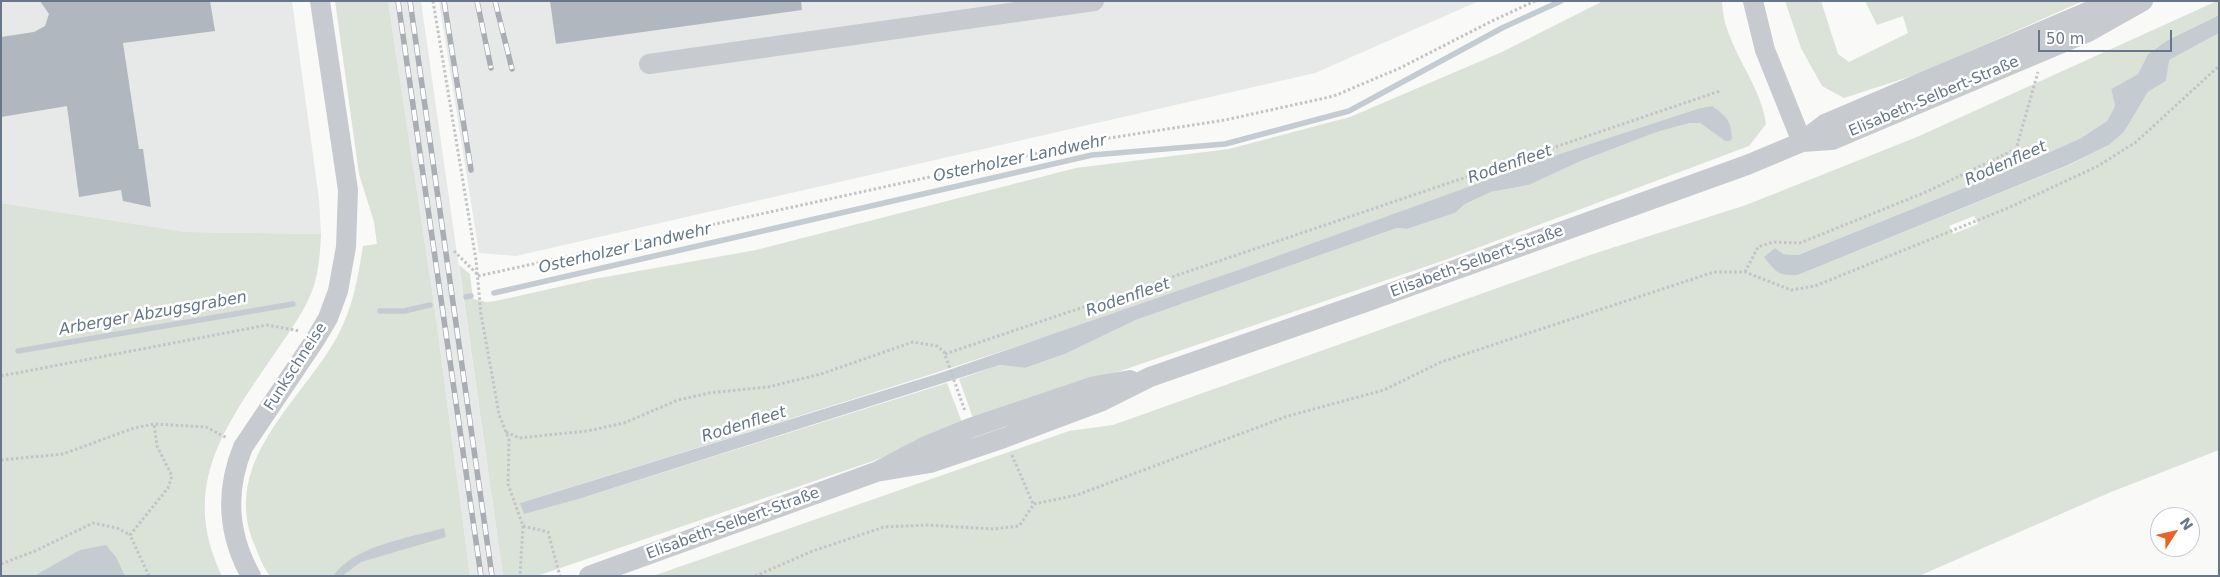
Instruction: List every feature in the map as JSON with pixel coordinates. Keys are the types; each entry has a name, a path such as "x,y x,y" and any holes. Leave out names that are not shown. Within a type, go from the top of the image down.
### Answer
{"street":[{"name":"Funkschneise","path":"251,576 240,557 231,523 230,492 244,447 316,340 328,318 338,291 346,247 348,190 320,1"},
{"path":"649,64 1094,1"},
{"path":"1754,1 1765,50 1802,142"},
{"name":"Elisabeth-Selbert-Straße","path":"876,472 930,463 1004,438 1100,402 1150,377 1360,304 1747,164 1802,142 1825,124 2113,1"},
{"name":"Elisabeth-Selbert-Straße","path":"1802,142 1832,140 2088,32 2143,1"},
{"name":"Elisabeth-Selbert-Straße","path":"590,576 876,472 924,447 970,428 1095,386 1150,377"}],"path":[{"path":"433,1 478,276 481,314 499,414 509,440 508,484 523,526 520,576"},
{"path":"478,276 1094,141 1225,120 1334,96 1400,68 1535,1"},
{"path":"1745,272 1758,247 1773,242 1800,243 1926,192 2016,149 2038,72 2038,54"},
{"path":"755,576 810,552 884,527 927,526 993,529 1019,526 1034,504 1077,495 1288,416 1384,390 1441,362 1714,272 1745,272 1791,290 1815,286 2008,208 2098,166 2136,142 2219,66"},
{"path":"945,354 1720,91"},
{"path":"454,251 478,276"},
{"path":"1,376 267,325 300,330 316,340"},
{"path":"505,431 519,438 587,431 624,423 678,400 709,393 768,387 821,374 913,342 937,346 945,354 956,384"},
{"path":"1,460 63,454 134,428 154,424 206,427 244,447"},
{"path":"130,535 168,488 172,476 157,446 154,424"},
{"path":"1004,438 1034,504"},
{"path":"1,564 35,551 93,523 117,528 130,535 149,576"},
{"path":"523,526 548,532 560,576"}],"shaded area":[{"path":"1,1 292,1 319,199 321,234 186,232 1,203"},
{"path":"335,1 388,1 435,310 470,576 270,576 255,546 247,516 248,487 256,460 269,434 322,361 343,326 354,292 363,246 377,244 374,222 359,174"},
{"path":"388,1 421,1 503,576 470,576 435,310"},
{"path":"439,1 1479,1 1315,73 516,256 479,253"},
{"path":"1603,1 1722,1 1728,33 1757,93 1766,124 1749,146 1445,260 974,421 959,379 1000,365 1025,368 1065,354 1136,320 1397,228 1407,229 1455,213 1465,204 1491,192 1529,185 1581,161 1657,132 1690,123 1700,123 1725,141 1712,106 1700,108 1562,154 1073,328 520,503 585,497 947,383 963,425 873,461 537,576 503,576 459,265 470,274 473,299 486,302 496,301 594,279 756,250 1076,168 1229,149 1350,117 1502,52"},
{"path":"1785,1 1821,1 1838,54 1849,62 1908,33 1903,16 1877,25 1865,1 2083,1 1921,73 1844,98 1822,86 1801,48"},
{"path":"2219,1 2219,15 2168,40 2148,54 2138,74 2111,89 2115,106 2107,121 2081,138 2016,167 1798,255 1783,254 1798,275 2069,165 2109,145 2124,132 2148,92 2166,81 2168,60 2219,33 2219,450 2111,492 1919,576 653,576 1069,431 1113,425 1590,255 1746,205 1917,137","holes":["1974,216 1978,224 1953,234 1949,226"]},
{"path":"2219,15 2219,33 2169,60 2166,81 2148,92 2124,132 2109,145 2068,165 1798,275 1786,275 1778,272 1764,257 1775,248 1783,254 1798,255 2016,167 2081,138 2107,121 2115,106 2111,89 2138,74 2148,54 2168,40"},
{"path":"1712,106 1725,116 1731,127 1732,139 1729,141 1725,141 1700,123 1690,123 1657,132 1581,161 1529,185 1491,192 1465,204 1455,213 1407,229 1397,228 1136,320 1065,354 1025,368 1000,365 585,497 524,514 520,503 940,373 1241,269 1554,156 1700,108"},
{"path":"1,203 186,232 321,234 318,270 309,299 241,404 214,456 207,484 205,512 210,543 222,576 1,576"},
{"path":"444,528 446,537 361,562 342,576 333,576 343,565 369,550 399,539"},
{"path":"106,545 116,557 125,576 34,576 80,550"}],"building":[{"path":"40,1 210,1 215,31 123,43 139,149 143,149 151,207 123,201 121,190 79,197 67,106 1,117 1,37 34,32 45,26 49,14"},
{"path":"550,1 801,1 802,10 556,44"}],"waterway":[{"name":"Osterholzer Landwehr","path":"494,293 1092,155 1225,144 1349,111 1502,28 1561,1"},
{"name":"Arberger Abzugsgraben","path":"466,297 471,296"},
{"name":"Arberger Abzugsgraben","path":"18,351 293,304"},
{"name":"Arberger Abzugsgraben","path":"380,311 404,311 430,305"}],"railway":[{"path":"398,1 481,576"},
{"path":"410,1 492,576"},
{"path":"444,1 471,170"},
{"path":"477,1 491,68"},
{"path":"495,1 512,69"}],"water label":[{"name":"Rodenfleet","path":"2006,164"},
{"name":"Rodenfleet","path":"1510,165"},
{"name":"Rodenfleet","path":"1128,298"},
{"name":"Rodenfleet","path":"744,425"}]}
